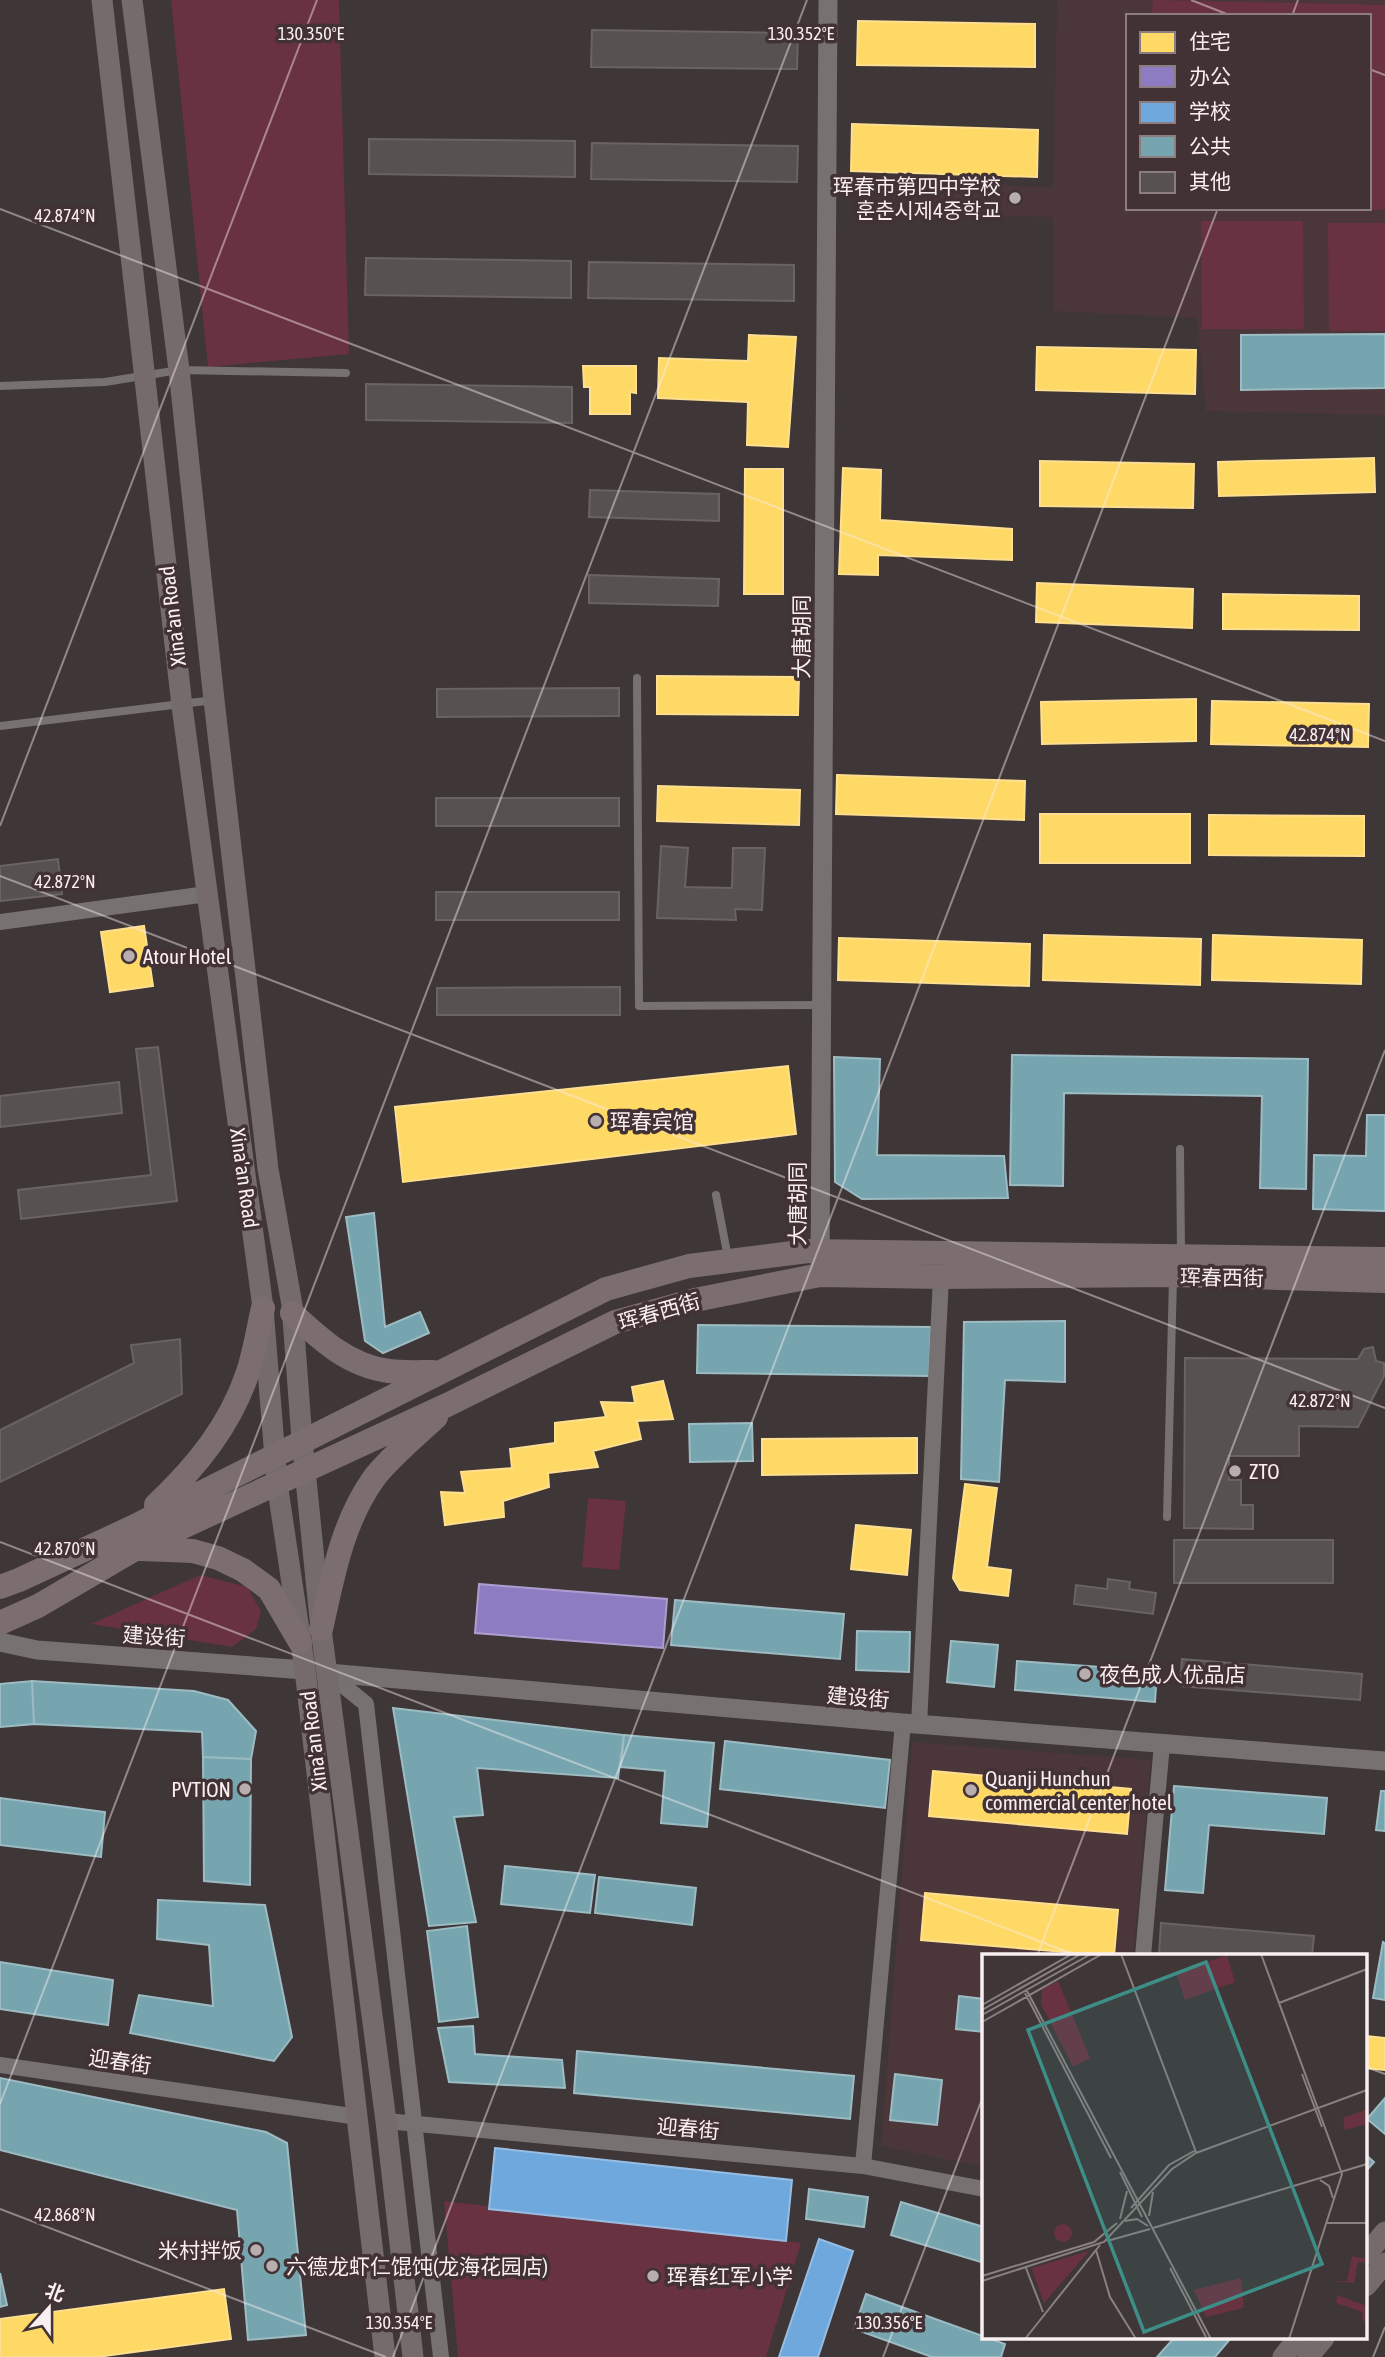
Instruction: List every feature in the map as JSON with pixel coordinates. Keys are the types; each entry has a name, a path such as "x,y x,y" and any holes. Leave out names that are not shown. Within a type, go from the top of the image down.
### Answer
{"main road":[{"name":"Xina'an Road","path":"102,0 182,705 263,1308 277,1483 305,1670 385,2357"},
{"name":"Xina'an Road","path":"132,0 179,370 268,1169 292,1313 321,1629 386,2121 413,2357"},
{"path":"245,1175 268,1169"},
{"name":"珲春西街","path":"0,1587 135,1538 305,1471 615,1322 820,1263 941,1277 1385,1259"},
{"name":"珲春西街","path":"0,1623 38,1606 135,1538 302,1440 607,1289 689,1266 728,1261 1177,1266 1385,1281"},
{"path":"263,1308 248,1371 234,1405 211,1446 135,1538 218,1558 243,1570 269,1589 300,1642"},
{"path":"292,1313 321,1340 348,1359 388,1371 438,1373"},
{"path":"321,1629 337,1553 348,1526 375,1477 447,1405"},
{"path":"1368,2253 1385,2232"},
{"path":"1368,2284 1385,2263"},
{"path":"1283,2357 1296,2340"},
{"path":"1308,2357 1322,2340"}],"street":[{"name":"大唐胡同","path":"820,1263 828,0"},
{"path":"0,922 207,894"},
{"path":"863,2166 911,1724 941,1277"},
{"name":"建设街","path":"0,1642 37,1650 305,1670"},
{"path":"328,1673 366,1704 441,2357"},
{"name":"建设街","path":"328,1673 911,1724 1385,1761"},
{"path":"1143,1954 1162,1744"},
{"name":"迎春街","path":"0,2065 358,2117"},
{"name":"迎春街","path":"386,2121 863,2166 982,2189"}],"lane":[{"path":"0,386 105,382 179,370 345,373"},
{"path":"637,678 639,1006 821,1005"},
{"path":"0,726 214,700"},
{"path":"1167,1517 1180,1149"},
{"path":"716,1195 728,1261"}],"shaded area":[{"path":"171,0 339,0 349,354 208,367"},
{"name":"珲春市第四中学校 훈춘시제4중학교","path":"1057,0 1385,0 1385,415 1206,411 1197,318 1053,311 1053,217 902,214 901,183 1053,187"},
{"path":"1153,0 1385,5 1385,210 1371,210 1371,14 1152,14"},
{"path":"1201,221 1303,221 1304,329 1202,329"},
{"path":"1328,223 1385,223 1385,331 1329,331"},
{"path":"588,1498 626,1501 619,1570 582,1567"},
{"path":"200,1575 247,1587 261,1611 256,1629 232,1647 91,1624"},
{"path":"912,1742 1151,1760 1133,1954 982,1954 982,2167 881,2146"},
{"name":"珲春红军小学","path":"444,2201 801,2243 766,2357 458,2357"}],"building: 住宅":[{"path":"858,21 1035,24 1035,67 857,65"},
{"path":"852,124 1038,130 1037,177 851,171"},
{"path":"749,335 796,337 788,447 747,445 748,402 658,398 659,358 748,361"},
{"path":"1037,347 1196,350 1195,394 1036,390"},
{"path":"583,366 636,366 636,393 630,392 630,414 590,414 590,387 584,387"},
{"path":"1374,458 1375,492 1219,496 1218,462"},
{"path":"1040,461 1194,464 1193,508 1040,506"},
{"path":"843,468 881,470 880,520 1012,529 1012,560 878,555 878,575 839,574"},
{"path":"745,469 783,469 783,594 744,594"},
{"path":"1037,583 1193,589 1192,628 1036,622"},
{"path":"1223,594 1359,596 1359,630 1223,629"},
{"path":"657,676 799,677 798,715 657,714"},
{"path":"1196,699 1196,741 1042,744 1041,702"},
{"path":"1212,701 1369,704 1368,747 1211,744"},
{"path":"837,775 1025,781 1024,820 836,814"},
{"path":"658,786 800,790 799,825 657,821"},
{"path":"1040,814 1190,814 1190,863 1040,863"},
{"path":"1209,815 1364,816 1364,856 1209,855"},
{"path":"144,926 153,986 110,992 101,932"},
{"path":"1044,935 1201,939 1200,985 1043,980"},
{"path":"1213,935 1362,940 1361,984 1212,980"},
{"path":"839,938 1030,944 1029,986 838,980"},
{"name":"珲春宾馆","path":"788,1066 796,1134 403,1182 395,1107"},
{"path":"663,1381 673,1419 637,1421 641,1439 593,1451 598,1467 548,1473 549,1487 503,1501 504,1517 445,1525 441,1492 465,1493 461,1472 512,1468 510,1449 555,1443 555,1423 606,1417 601,1402 635,1403 632,1387"},
{"path":"917,1438 917,1473 762,1475 762,1439"},
{"path":"965,1484 997,1488 987,1567 1011,1570 1008,1596 960,1590 953,1578"},
{"path":"856,1525 911,1530 907,1575 851,1569"},
{"path":"933,1771 1131,1789 1127,1834 929,1816"},
{"path":"925,1893 1118,1910 1114,1954 921,1940"},
{"path":"1368,2036 1385,2038 1385,2070 1368,2068"},
{"path":"224,2289 231,2339 97,2357 0,2357 0,2319"}],"building: 办公":[{"path":"479,1584 667,1599 663,1648 475,1633"}],"building: 学校":[{"path":"495,2148 792,2180 786,2241 489,2209"},
{"path":"819,2239 853,2251 818,2357 779,2357"}],"building: 公共":[{"path":"1385,334 1385,388 1241,390 1241,335"},
{"path":"1012,1055 1308,1059 1306,1189 1260,1188 1262,1096 1064,1093 1063,1186 1010,1185"},
{"path":"834,1057 880,1059 877,1155 1004,1156 1008,1198 862,1199 835,1182"},
{"path":"1367,1115 1385,1115 1385,1211 1313,1209 1314,1155 1366,1156"},
{"path":"374,1213 385,1327 420,1312 429,1333 383,1353 365,1341 346,1217"},
{"path":"1065,1321 1065,1382 1005,1380 999,1482 961,1479 964,1322"},
{"path":"698,1325 931,1327 929,1376 697,1373"},
{"path":"752,1423 753,1461 690,1462 689,1424"},
{"path":"675,1600 844,1614 840,1659 671,1645"},
{"path":"857,1631 910,1632 909,1672 856,1670"},
{"path":"951,1641 998,1645 994,1687 947,1682"},
{"path":"1017,1661 1157,1671 1155,1702 1015,1690"},
{"path":"32,1681 34,1724 0,1727 0,1684"},
{"path":"32,1681 194,1691 228,1700 256,1731 251,1759 203,1757 202,1732 34,1724"},
{"path":"393,1708 624,1735 618,1778 477,1768 483,1815 454,1817 476,1922 429,1926"},
{"path":"624,1735 714,1743 707,1827 661,1823 665,1771 621,1767"},
{"path":"725,1741 890,1760 885,1808 720,1789"},
{"path":"203,1757 251,1759 250,1885 204,1881"},
{"path":"1174,1786 1327,1798 1324,1834 1209,1825 1203,1893 1165,1890"},
{"path":"1381,1791 1385,1791 1385,1831 1376,1830"},
{"path":"0,1798 105,1812 101,1857 0,1845"},
{"path":"505,1866 595,1875 590,1913 501,1904"},
{"path":"599,1877 696,1888 692,1925 595,1913"},
{"path":"158,1900 265,1905 292,2037 274,2061 130,2033 139,1995 213,2006 209,1945 157,1939"},
{"path":"467,1926 478,2017 439,2022 427,1931"},
{"path":"1383,1942 1385,1943 1385,2000 1373,1998"},
{"path":"0,1962 113,1980 108,2025 0,2009"},
{"path":"959,1996 982,1999 982,2032 956,2029"},
{"path":"473,2026 475,2054 562,2060 565,2088 449,2082 438,2028"},
{"path":"577,2051 854,2076 850,2119 574,2093"},
{"path":"895,2074 942,2080 937,2125 890,2120"},
{"path":"0,2078 266,2132 287,2143 306,2335 248,2340 237,2210 0,2150"},
{"path":"1385,2098 1385,2134 1368,2118"},
{"path":"1368,2157 1374,2162 1368,2169"},
{"path":"809,2189 868,2197 864,2227 806,2219"},
{"path":"901,2202 982,2226 982,2262 891,2235"},
{"path":"0,2273 7,2305 0,2307"},
{"path":"866,2294 982,2336 982,2340 1005,2344 1001,2357 932,2357 854,2329"},
{"path":"1172,2340 1229,2340 1215,2357 1157,2357"}],"building: 其他":[{"path":"592,30 798,33 797,69 591,67"},
{"path":"369,139 575,141 575,177 369,174"},
{"path":"592,143 798,146 797,182 591,179"},
{"path":"366,258 571,261 571,298 365,295"},
{"path":"589,262 794,265 794,301 588,298"},
{"path":"366,384 572,387 572,423 366,420"},
{"path":"590,490 719,494 719,521 589,517"},
{"path":"589,575 719,579 718,606 589,603"},
{"path":"619,688 619,716 437,717 437,689"},
{"path":"436,798 619,798 619,826 436,826"},
{"path":"661,846 688,848 685,887 732,888 733,848 765,848 762,910 735,909 736,920 657,918"},
{"path":"58,859 62,894 0,901 0,866"},
{"path":"436,892 619,892 619,920 436,920"},
{"path":"620,987 620,1015 437,1015 437,988"},
{"path":"158,1047 177,1201 21,1219 18,1190 151,1175 136,1049"},
{"path":"119,1082 122,1113 0,1127 0,1096"},
{"path":"180,1339 182,1394 0,1482 0,1430 134,1363 131,1345"},
{"path":"1373,1347 1376,1361 1384,1363 1384,1376 1358,1427 1299,1426 1299,1456 1229,1456 1229,1480 1241,1480 1241,1505 1253,1505 1253,1529 1184,1528 1185,1358 1358,1359 1364,1349"},
{"path":"1174,1540 1333,1540 1333,1583 1174,1583"},
{"path":"1108,1579 1130,1582 1129,1589 1156,1593 1153,1614 1074,1604 1076,1585 1107,1589"},
{"path":"1182,1659 1362,1674 1360,1700 1180,1686"},
{"path":"1161,1923 1314,1936 1312,1954 1159,1954"}],"place":[{"name":"珲春市第四中学校 훈춘시제4중학교","path":"1015,198"},
{"name":"Atour Hotel","path":"129,956"},
{"name":"珲春宾馆","path":"596,1121"},
{"name":"ZTO","path":"1235,1471"},
{"name":"夜色成人优品店","path":"1085,1674"},
{"name":"PVTION","path":"245,1789"},
{"name":"Quanji Hunchun commercial center hotel","path":"971,1790"},
{"name":"米村拌饭","path":"256,2250"},
{"name":"六德龙虾仁馄饨(龙海花园店)","path":"272,2266"},
{"name":"珲春红军小学","path":"653,2276"}]}
